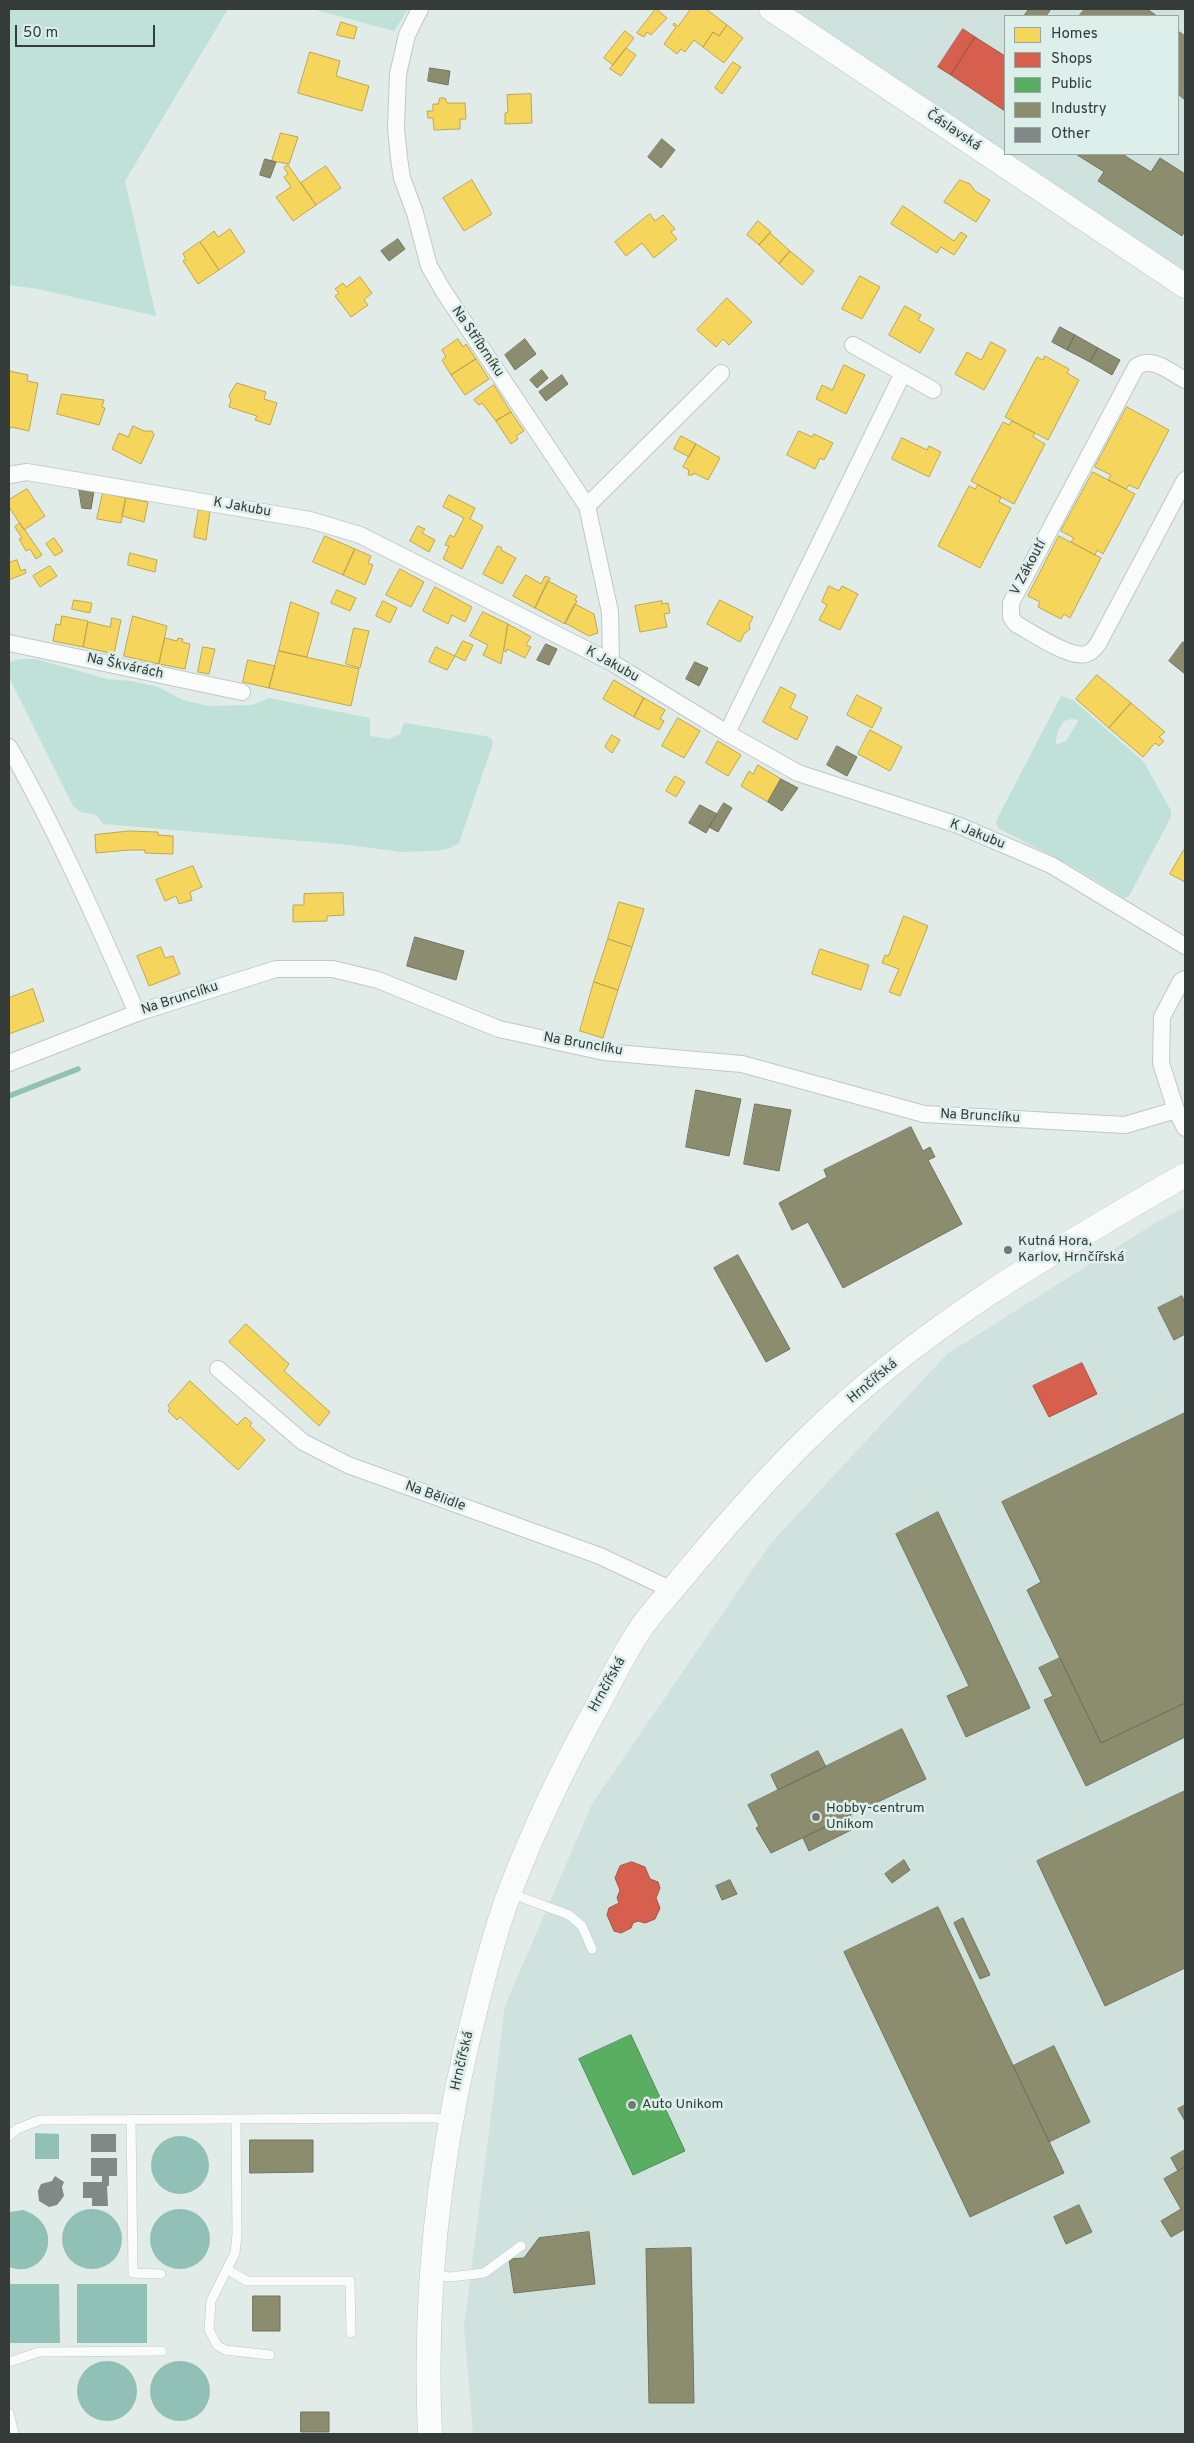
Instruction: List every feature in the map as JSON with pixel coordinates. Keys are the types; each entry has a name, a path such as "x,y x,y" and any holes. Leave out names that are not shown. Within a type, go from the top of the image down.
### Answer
{"main road":[{"name":"Čáslavská","path":"771,9 1185,286"},
{"name":"Hrnčířská","path":"430,2434 429,2309 442,2175 462,2059 489,1956 510,1892 536,1827 576,1744 638,1632 726,1525 808,1438 874,1379 999,1287 1055,1251 1185,1175"}],"street":[{"name":"Na Stříbrníku","path":"420,9 407,35 398,74 396,128 402,178 416,213 429,266 449,300 588,506 610,612 611,662"},
{"path":"853,345 933,390"},
{"name":"V Zákoutí","path":"1185,380 1151,362 1142,362 1136,367 1010,603 1011,617 1016,624 1072,654 1086,654 1092,651 1098,644 1185,480"},
{"path":"588,506 721,373"},
{"path":"727,734 903,373"},
{"name":"K Jakubu","path":"9,475 27,472 66,478 310,520 360,535 611,662 727,734 798,773 958,826 1051,865 1185,946"},
{"name":"Na Škvárách","path":"9,642 242,692"},
{"path":"9,747 45,811 73,868 137,1013"},
{"name":"Na Brunclíku","path":"9,1063 137,1013 276,969 333,969 378,980 499,1029 604,1052 742,1064 924,1114 1125,1125 1176,1110"},
{"path":"1185,979 1181,982 1162,1017 1161,1063 1176,1110 1185,1128"},
{"name":"Na Bělidle","path":"218,1369 303,1442 348,1465 600,1556 672,1590"}],"lane":[{"path":"510,1892 569,1915 582,1926 592,1949"},
{"path":"236,2118 237,2235 235,2253 211,2300 209,2330 211,2337 217,2345 225,2350 270,2355"},
{"path":"9,2136 17,2130 40,2120 436,2118 450,2122"},
{"path":"131,2119 133,2273 161,2274"},
{"path":"432,2275 450,2277 484,2273 521,2246"},
{"path":"228,2270 247,2281 350,2280 350,2333"},
{"path":"9,2362 39,2352 162,2352"},
{"path":"9,2413 14,2434"}],"shaded area":[{"path":"9,9 228,9 125,181 156,316 38,289 9,285"},
{"path":"312,9 408,9 394,31"},
{"path":"771,9 1185,9 1185,286"},
{"path":"20,659 36,659 107,679 131,681 158,687 183,700 208,706 252,705 269,698 370,718 370,736 389,739 400,734 404,723 485,736 491,738 493,743 459,843 448,849 401,852 349,845 103,824 96,815 81,812 73,806 9,677 9,662"},
{"path":"1061,696 1073,700 1144,762 1171,811 1171,817 1129,896 1124,898 1077,869 998,828 996,821","holes":["1071,719 1079,720 1066,741 1055,745 1058,731 1064,721"]},
{"path":"1185,1207 1185,2434 473,2434 464,2327 505,2006 592,1804 771,1543 947,1354 1160,1220"},
{"path":"35,2133 59,2134 59,2159 35,2159"},
{"path":"180,2136 196,2141 204,2149 209,2165 204,2181 196,2189 180,2194 164,2189 156,2181 151,2165 156,2149 164,2141"},
{"path":"92,2209 108,2214 113,2218 117,2223 122,2239 117,2255 113,2260 108,2264 92,2269 76,2264 71,2260 67,2255 62,2239 67,2223 71,2218 76,2214"},
{"path":"180,2209 196,2214 201,2218 205,2223 210,2239 205,2255 201,2260 196,2264 180,2269 164,2264 159,2260 155,2255 150,2239 155,2223 159,2218 164,2214"},
{"path":"23,2210 37,2217 45,2227 48,2238 47,2249 42,2259 34,2266 23,2269 9,2267 9,2212"},
{"path":"9,2284 59,2284 60,2343 9,2343"},
{"path":"77,2284 147,2284 147,2343 77,2343"},
{"path":"107,2361 123,2366 128,2370 132,2375 137,2391 132,2407 128,2412 123,2416 107,2421 91,2416 86,2412 82,2407 77,2391 82,2375 86,2370 91,2366"},
{"path":"180,2361 196,2366 201,2370 205,2375 210,2391 205,2407 201,2412 196,2416 180,2421 164,2416 159,2412 155,2407 150,2391 155,2375 159,2370 164,2366"}],"building: Homes":[{"path":"656,9 667,18 651,35 647,32 644,37 637,33"},
{"path":"691,9 706,9 727,25 719,36 713,32 703,47 694,40 685,52 681,49 677,54 664,44 676,27 673,25 674,23 678,26"},
{"path":"341,22 357,27 354,39 337,35"},
{"path":"727,25 743,38 724,63 703,47 713,32 719,36"},
{"path":"625,31 634,38 613,65 604,58"},
{"path":"626,48 636,55 621,76 610,69"},
{"path":"310,52 340,61 336,76 369,86 362,111 298,93"},
{"path":"733,62 741,67 722,94 715,88"},
{"path":"531,94 532,123 505,124 505,113 508,112 507,95"},
{"path":"440,98 445,98 447,103 465,103 466,119 460,119 460,129 434,130 433,118 428,118 427,111 433,111 433,104 438,104"},
{"path":"281,133 298,137 289,164 272,161"},
{"path":"288,165 316,205 293,221 276,197 291,187 284,177 288,174 284,168"},
{"path":"326,166 341,188 316,205 301,183"},
{"path":"472,180 492,214 464,231 443,198"},
{"path":"960,180 970,184 975,191 990,200 976,222 944,202"},
{"path":"903,206 954,241 961,232 967,236 954,255 941,247 937,253 891,224"},
{"path":"650,214 655,221 663,215 675,229 671,232 677,239 654,258 642,243 626,256 615,242"},
{"path":"758,221 771,232 759,245 747,235"},
{"path":"230,229 245,252 219,270 200,242 214,231 218,237"},
{"path":"770,233 790,251 779,264 759,245"},
{"path":"200,242 219,270 198,284 183,261 186,259 183,254"},
{"path":"790,251 814,271 802,285 779,264"},
{"path":"860,276 880,287 862,319 842,309"},
{"path":"360,277 372,293 364,300 368,305 351,317 335,296 339,293 335,289 343,283 346,287"},
{"path":"727,298 752,322 729,345 723,339 716,347 697,330"},
{"path":"905,306 921,315 918,320 934,329 920,353 889,335"},
{"path":"458,339 463,347 466,344 476,359 451,375 442,360 446,357 442,350"},
{"path":"991,342 1006,350 984,390 955,374 967,352 981,360"},
{"path":"1045,356 1069,369 1067,373 1079,380 1048,440 1005,417 1037,357 1043,360"},
{"path":"476,359 489,379 465,395 451,375"},
{"path":"844,365 865,375 846,414 816,399 822,385 832,390"},
{"path":"9,371 28,375 27,381 38,383 29,431 11,427 9,430"},
{"path":"237,383 266,392 264,399 277,403 270,425 255,420 257,416 229,407 231,400 229,396"},
{"path":"494,385 511,412 496,421 482,403 479,405 474,400"},
{"path":"62,394 104,400 102,407 105,408 99,425 57,414"},
{"path":"1127,407 1169,430 1138,489 1129,485 1126,489 1108,480 1111,475 1095,467"},
{"path":"511,412 524,431 516,436 518,439 511,444 496,421"},
{"path":"1012,421 1035,433 1033,437 1045,444 1014,504 971,481 1003,422 1009,425"},
{"path":"133,426 144,431 152,431 154,435 141,464 112,449 119,433 128,437"},
{"path":"799,431 812,437 814,434 833,443 824,460 820,458 815,469 787,455"},
{"path":"681,436 696,444 689,457 674,449"},
{"path":"902,438 927,450 929,446 941,452 929,477 892,459"},
{"path":"696,444 720,458 708,480 694,473 693,475 688,475 689,470 683,467"},
{"path":"1093,472 1135,494 1103,554 1097,550 1095,555 1071,542 1074,538 1061,531"},
{"path":"978,485 1001,497 999,502 1011,508 980,568 938,546 969,486 975,489"},
{"path":"27,489 45,516 24,530 9,507 9,500"},
{"path":"103,493 126,498 121,523 97,519"},
{"path":"449,495 475,508 470,519 483,526 462,569 443,559 449,546 445,545 450,535 454,537 464,518 443,507"},
{"path":"126,498 148,502 144,522 122,516"},
{"path":"199,509 210,511 206,540 194,537"},
{"path":"20,523 42,555 36,559 30,549 26,551 19,539 22,538 15,527"},
{"path":"418,526 425,529 422,533 435,540 429,552 410,541"},
{"path":"325,536 355,549 343,575 313,562"},
{"path":"1059,536 1101,558 1070,618 1064,614 1061,619 1038,607 1040,602 1028,596"},
{"path":"54,538 63,551 55,556 46,544"},
{"path":"498,546 502,548 501,550 516,558 502,584 483,574"},
{"path":"355,549 371,556 368,563 373,565 365,585 343,575"},
{"path":"130,553 157,560 155,572 128,565"},
{"path":"17,560 21,571 25,569 26,573 9,580 9,563"},
{"path":"50,566 57,576 40,587 33,576"},
{"path":"400,569 424,582 411,607 386,595"},
{"path":"526,575 541,584 545,576 550,578 535,608 513,596"},
{"path":"548,581 577,596 575,600 577,601 565,624 535,608"},
{"path":"829,586 839,591 842,586 858,594 840,630 819,620 827,605 822,602"},
{"path":"435,587 472,607 465,622 452,615 448,624 423,611"},
{"path":"337,590 356,598 350,611 331,603"},
{"path":"74,600 92,603 90,613 72,609"},
{"path":"720,600 753,617 749,625 750,629 744,634 740,642 707,624"},
{"path":"383,601 397,608 390,623 376,616"},
{"path":"662,601 662,604 668,603 670,613 664,614 667,627 640,632 635,606"},
{"path":"291,602 319,613 307,657 279,651"},
{"path":"575,604 594,614 598,633 589,636 565,623"},
{"path":"483,612 508,624 501,664 483,655 488,645 470,636"},
{"path":"62,616 88,621 83,647 53,641 56,624 60,625"},
{"path":"133,616 167,626 159,664 124,656"},
{"path":"112,618 121,620 114,654 83,647 88,622 110,627"},
{"path":"508,624 531,637 526,645 531,647 525,658 507,649 506,652 504,651"},
{"path":"354,628 369,631 360,668 346,664"},
{"path":"165,638 177,641 178,638 183,639 182,642 190,644 185,669 159,664"},
{"path":"463,641 473,645 465,661 455,656"},
{"path":"203,647 215,649 209,674 198,672"},
{"path":"436,647 455,656 447,670 429,662"},
{"path":"279,651 359,669 351,706 269,688"},
{"path":"248,660 275,666 269,688 243,682"},
{"path":"1097,675 1131,703 1109,728 1076,699"},
{"path":"614,680 644,698 634,717 603,699"},
{"path":"781,687 796,695 790,708 808,717 797,740 763,722"},
{"path":"857,695 882,708 872,728 847,715"},
{"path":"644,698 665,710 660,719 664,721 659,730 634,717"},
{"path":"1131,703 1165,732 1159,737 1164,741 1159,746 1155,743 1143,757 1109,728"},
{"path":"678,718 700,731 684,758 662,746"},
{"path":"870,730 902,747 890,771 858,754"},
{"path":"612,735 620,740 612,753 605,747"},
{"path":"718,741 741,755 728,776 706,763"},
{"path":"758,765 781,779 768,802 741,786 749,771 753,774"},
{"path":"675,776 685,782 676,797 666,791"},
{"path":"129,831 158,832 158,835 173,836 173,854 145,853 145,850 96,853 95,835"},
{"path":"1185,848 1185,882 1170,874"},
{"path":"193,866 202,887 190,892 192,900 179,904 176,896 165,901 156,880"},
{"path":"343,893 344,915 327,916 327,921 293,922 293,905 304,905 304,894"},
{"path":"619,902 644,909 632,947 608,939"},
{"path":"904,916 928,926 900,996 889,992 899,969 882,963 885,955 888,956"},
{"path":"608,939 632,947 618,990 594,982"},
{"path":"161,947 165,958 173,956 180,974 149,986 137,956"},
{"path":"820,949 869,965 861,990 812,974"},
{"path":"594,982 618,990 603,1038 580,1031"},
{"path":"33,989 44,1021 9,1034 9,998"},
{"path":"246,1324 289,1364 284,1371 330,1412 319,1426 229,1342"},
{"path":"190,1381 237,1425 245,1417 252,1423 250,1426 265,1440 238,1470 180,1417 177,1420 168,1411 170,1408 168,1406"}],"building: Shops":[{"path":"963,29 975,37 951,75 938,67"},
{"path":"975,37 1004,55 1004,110 951,75"},
{"path":"1082,1363 1097,1394 1049,1417 1033,1386"},
{"path":"632,1862 645,1867 650,1879 658,1882 660,1888 656,1898 660,1908 655,1919 645,1923 638,1921 633,1923 631,1928 621,1933 614,1931 607,1915 609,1908 619,1903 617,1898 620,1890 615,1878 620,1866"}],"building: Public":[{"name":"Auto Unikom","path":"631,2035 685,2151 633,2175 579,2059"}],"building: Industry":[{"path":"1029,9 1051,9 1047,15 1025,15"},
{"path":"1085,9 1147,9 1156,15 1080,15"},
{"path":"1179,32 1185,36 1185,100 1179,95"},
{"path":"430,68 450,71 448,85 428,81"},
{"path":"662,139 675,150 661,168 648,157"},
{"path":"1078,155 1124,155 1151,172 1160,158 1185,174 1185,230 1182,236 1098,181 1104,172"},
{"path":"265,159 276,162 270,178 260,175"},
{"path":"398,239 405,249 389,261 381,251"},
{"path":"1060,327 1075,335 1067,350 1052,342"},
{"path":"1075,335 1098,348 1090,362 1067,350"},
{"path":"525,339 536,354 515,370 505,355"},
{"path":"1098,348 1120,360 1112,375 1090,362"},
{"path":"542,370 548,378 537,388 530,380"},
{"path":"562,375 568,384 546,401 539,392"},
{"path":"79,488 94,491 91,509 82,508"},
{"path":"1183,642 1185,643 1185,674 1169,661"},
{"path":"546,644 557,649 549,665 537,660"},
{"path":"695,662 708,668 699,686 686,679"},
{"path":"837,746 857,757 847,776 827,765"},
{"path":"781,779 798,788 782,811 768,802"},
{"path":"724,803 732,808 718,832 709,827"},
{"path":"700,805 717,814 706,833 689,823"},
{"path":"415,937 464,951 456,980 407,966"},
{"path":"696,1090 741,1099 729,1156 686,1147"},
{"path":"755,1104 791,1110 779,1171 744,1164"},
{"path":"911,1127 923,1151 930,1147 935,1157 928,1160 962,1224 843,1288 808,1222 792,1230 779,1203 827,1177 824,1170"},
{"path":"738,1255 790,1349 766,1362 714,1268"},
{"path":"1182,1296 1185,1303 1185,1334 1174,1340 1158,1308"},
{"path":"1185,1413 1185,1703 1101,1743 1027,1590 1041,1582 1002,1502"},
{"path":"938,1512 1030,1708 966,1737 947,1696 969,1686 896,1534"},
{"path":"1060,1658 1101,1743 1185,1703 1185,1737 1086,1786 1044,1700 1053,1696 1039,1668"},
{"path":"902,1729 926,1779 771,1853 756,1828 759,1826 748,1805"},
{"path":"818,1751 826,1767 778,1790 771,1775"},
{"path":"1185,1791 1185,1968 1105,2006 1037,1861"},
{"path":"850,1815 857,1827 809,1851 803,1838"},
{"path":"904,1860 910,1870 892,1883 885,1874"},
{"path":"730,1880 737,1894 722,1900 716,1886"},
{"path":"938,1907 1064,2173 970,2217 844,1952"},
{"path":"963,1918 990,1975 980,1979 954,1923"},
{"path":"1054,2046 1090,2122 1049,2142 1013,2066"},
{"path":"1185,2105 1185,2121 1178,2109"},
{"path":"250,2140 313,2140 313,2172 250,2173"},
{"path":"1185,2150 1185,2167 1178,2171 1171,2158"},
{"path":"1185,2167 1185,2229 1171,2237 1161,2221 1181,2209 1164,2179"},
{"path":"1079,2205 1092,2232 1066,2244 1054,2217"},
{"path":"589,2232 595,2284 514,2293 509,2259 524,2258 539,2238"},
{"path":"691,2248 694,2403 649,2403 646,2249"},
{"path":"253,2296 280,2296 280,2331 253,2331"},
{"path":"301,2412 329,2412 329,2432 301,2432"}],"building: Other":[{"path":"91,2134 116,2134 116,2152 91,2152"},
{"path":"91,2158 117,2158 117,2176 109,2176 109,2186 107,2186 108,2206 92,2206 92,2198 83,2198 83,2182 102,2182 102,2176 91,2176"},
{"path":"55,2176 64,2182 62,2187 64,2196 57,2205 49,2207 39,2201 38,2191 41,2184 52,2181"}],"waterway":[{"path":"9,1096 78,1069"}],"place":[{"name":"Kutná Hora, Karlov, Hrnčířská","path":"1008,1250"},
{"name":"Hobby-centrum Unikom","path":"816,1817"},
{"name":"Auto Unikom","path":"632,2105"}]}
